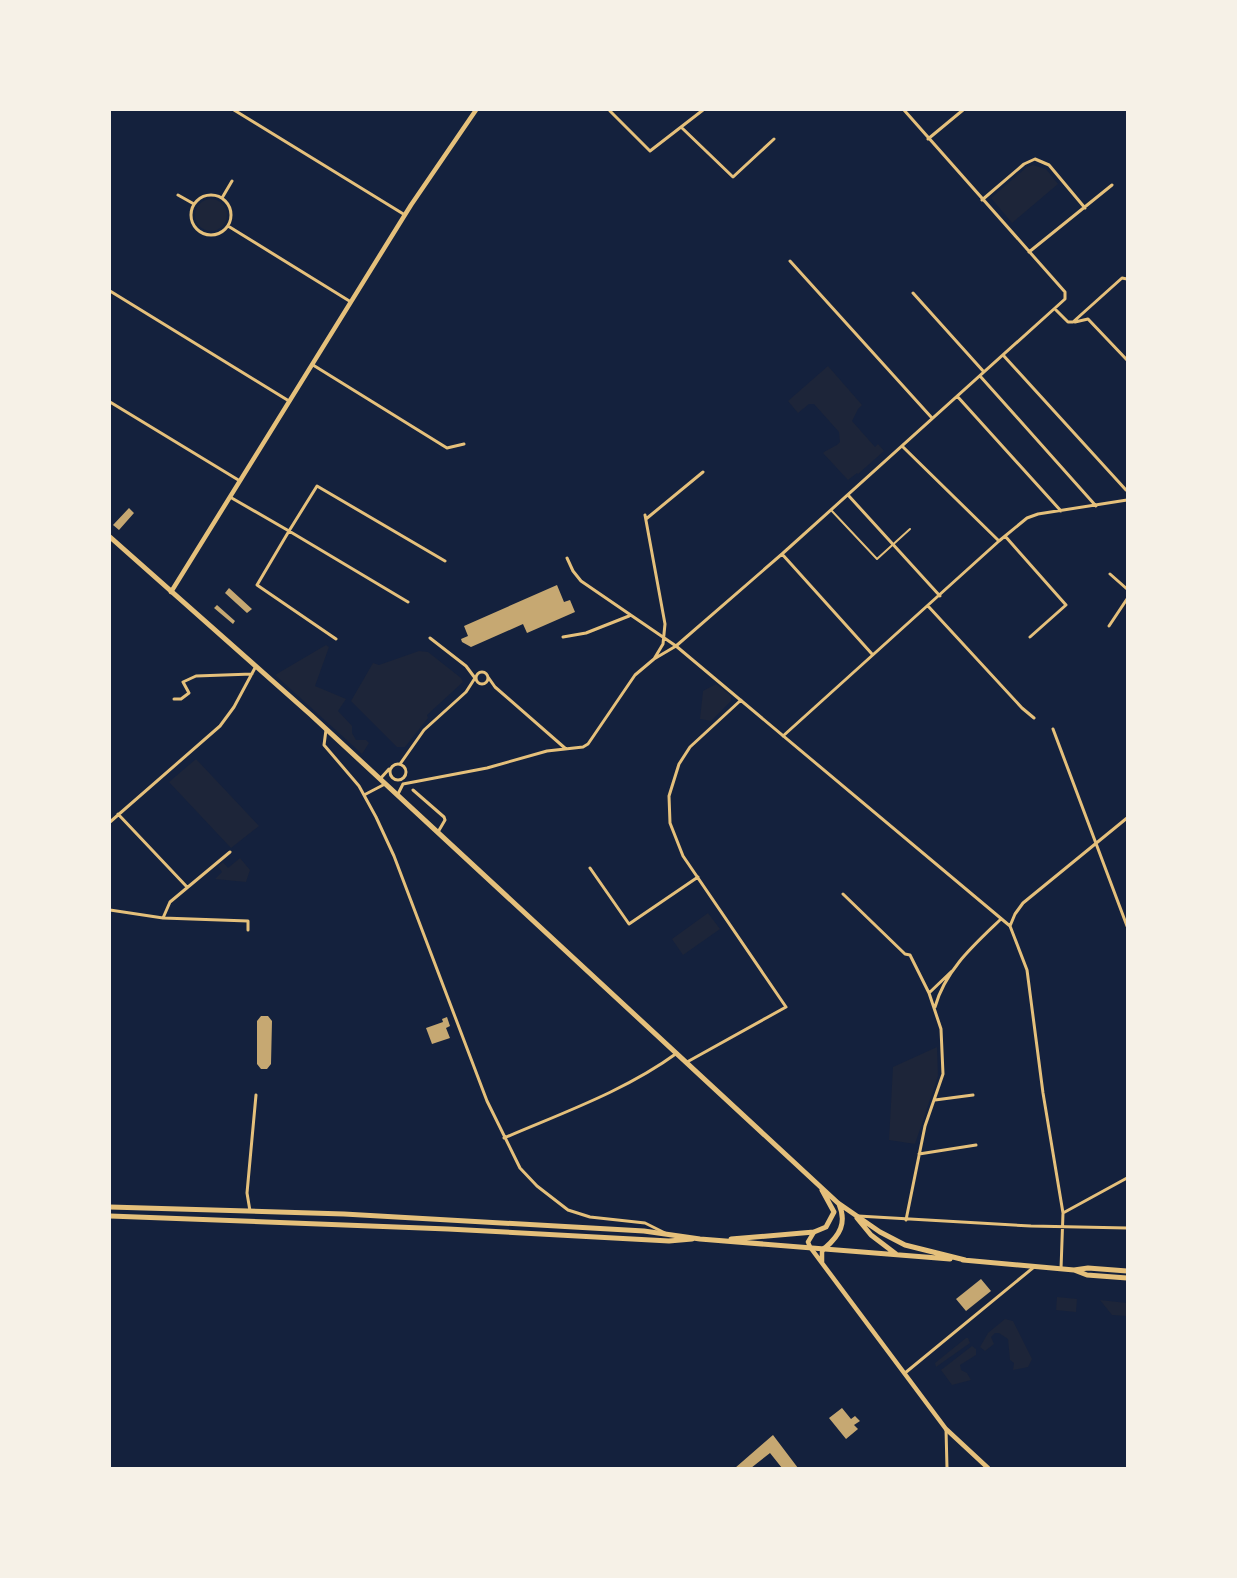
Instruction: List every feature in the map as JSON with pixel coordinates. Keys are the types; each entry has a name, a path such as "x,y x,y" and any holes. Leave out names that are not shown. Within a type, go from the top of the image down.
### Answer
{"main road":[{"path":"171,592 405,215 456,136 476,110"},
{"path":"110,538 326,729 838,1203 855,1216 905,1246 965,1260"},
{"path":"718,1240 814,1232 826,1226 834,1212 818,1183"},
{"path":"822,1262 824,1248 833,1242 842,1226 844,1216 838,1203"},
{"path":"110,1207 448,1220 666,1233 700,1239 1034,1267 1127,1271"},
{"path":"110,1216 448,1229 669,1242 700,1239"},
{"path":"855,1216 871,1234 897,1255"},
{"path":"814,1232 808,1242 810,1248 946,1428 988,1468"},
{"path":"1074,1270 1087,1275 1127,1278"}],"street":[{"path":"234,110 405,215"},
{"path":"610,111 650,151 703,110"},
{"path":"398,797 399,788 403,784 495,766 547,751 583,747 588,744 635,675 654,659 676,646 782,554 1055,309 1067,296 904,110"},
{"path":"928,139 963,110"},
{"path":"681,127 733,177 774,139"},
{"path":"982,200 1024,164 1035,159 1049,164 1085,208"},
{"path":"222,198 232,181"},
{"path":"1029,252 1112,185"},
{"path":"178,195 194,204"},
{"path":"210,195 222,198 226,202 231,214 228,226 217,234 203,234 193,224 191,218 194,204 198,200 210,195"},
{"path":"228,226 352,302"},
{"path":"790,261 932,418"},
{"path":"1073,322 1122,278 1127,279"},
{"path":"110,291 289,401"},
{"path":"913,293 984,372"},
{"path":"1055,309 1068,322 1088,320 1091,322 1127,360"},
{"path":"1003,355 1127,490"},
{"path":"313,365 448,448 464,444"},
{"path":"980,376 1096,506"},
{"path":"957,396 1061,511"},
{"path":"110,402 240,481"},
{"path":"902,446 999,541"},
{"path":"654,659 663,644 665,624 645,517 703,472"},
{"path":"336,639 257,584 317,486 445,561"},
{"path":"848,495 940,596"},
{"path":"230,497 408,602"},
{"path":"783,736 999,541 1032,516 1127,500"},
{"path":"1005,536 1066,605 1030,637"},
{"path":"782,554 872,654"},
{"path":"567,558 578,578 630,616 664,636 1010,926 1027,970 1043,1093 1063,1213 1061,1269"},
{"path":"1110,574 1127,589"},
{"path":"1109,626 1127,599"},
{"path":"928,606 1022,708 1034,718"},
{"path":"563,637 586,634 630,616"},
{"path":"430,638 466,666 484,672 495,687 567,749"},
{"path":"110,822 220,726 234,707 256,666"},
{"path":"466,666 482,684 495,687"},
{"path":"379,779 391,766 400,764 424,730 466,692 480,672"},
{"path":"174,699 181,699 189,693 183,682 196,676 252,674"},
{"path":"466,692 482,684 488,677"},
{"path":"687,1062 770,1018 786,1007 678,847 670,823 669,796 672,778 690,747 741,700"},
{"path":"326,729 324,746 364,795 394,856 453,1014 504,1138 520,1168 537,1186 568,1210 590,1217 645,1223 666,1233"},
{"path":"1052,729 1127,926"},
{"path":"391,766 389,772 391,777 401,780 406,773 405,768 400,764"},
{"path":"364,795 385,784"},
{"path":"413,790 444,817 445,820 438,832"},
{"path":"118,814 187,887"},
{"path":"1010,926 1015,914 1023,903 1127,818"},
{"path":"163,918 170,902 230,852"},
{"path":"590,868 629,924 698,877"},
{"path":"843,894 905,954 910,955 929,993 941,1029 943,1074 919,1154 906,1220"},
{"path":"110,910 163,918 248,920 248,930"},
{"path":"929,993 1001,919"},
{"path":"934,1009 938,995 952,970"},
{"path":"504,1138 596,1099 677,1053"},
{"path":"250,1212 247,1193 256,1095"},
{"path":"934,1100 973,1095"},
{"path":"919,1154 976,1145"},
{"path":"1063,1213 1127,1178"},
{"path":"855,1216 1063,1228 1127,1228"},
{"path":"905,1373 1034,1267"},
{"path":"946,1428 947,1468"}],"lane":[{"path":"831,510 877,559 910,529"}],"shaded area":[{"path":"1033,165 1046,169 1058,184 1012,223 991,198 1027,167"},
{"path":"211,199 223,203 227,215 223,227 211,231 199,227 195,215 199,203"},
{"path":"828,366 862,405 852,421 875,447 878,444 884,451 858,474 848,480 823,453 840,442 839,432 814,404 809,404 798,413 788,401"},
{"path":"326,645 329,647 315,686 346,699 338,711 352,726 352,733 356,740 366,740 369,743 362,754 275,675"},
{"path":"419,651 428,652 461,678 463,682 427,715 428,718 405,747 397,747 351,701 373,663 379,665"},
{"path":"716,684 731,696 731,701 711,721 700,719 703,691"},
{"path":"196,759 259,826 231,848 169,782"},
{"path":"240,858 250,870 246,882 215,879 222,872 218,866 223,862 228,868"},
{"path":"708,913 720,929 683,955 672,939"},
{"path":"937,1047 938,1076 915,1144 889,1140 893,1067"},
{"path":"1057,1297 1077,1299 1076,1312 1056,1310"},
{"path":"1100,1300 1127,1303 1127,1316 1112,1315"},
{"path":"1005,1319 1013,1321 1032,1359 1028,1367 1013,1370 1014,1363 1010,1360 1008,1339 999,1333 995,1333 991,1337 994,1344 985,1351 980,1347 988,1333"},
{"path":"968,1338 970,1343 936,1367 935,1363"},
{"path":"972,1346 976,1349 976,1355 960,1365 961,1370 967,1373 971,1380 952,1385 941,1370"}],"building":[{"path":"129,508 134,513 119,530 113,525"},
{"path":"557,585 564,602 570,600 575,612 527,633 523,624 471,647 462,642 461,639 468,636 464,626"},
{"path":"229,588 252,609 247,613 225,593"},
{"path":"217,605 235,621 233,624 214,608"},
{"path":"261,1016 268,1016 272,1021 271,1064 267,1069 261,1069 257,1064 257,1021"},
{"path":"447,1017 450,1026 446,1028 450,1038 432,1044 426,1028 443,1022 442,1019"},
{"path":"981,1279 991,1291 966,1311 956,1299"},
{"path":"842,1408 851,1419 855,1416 860,1421 854,1425 858,1429 846,1439 829,1418"},
{"path":"773,1435 798,1468 782,1468 770,1453 751,1468 735,1468"}]}
